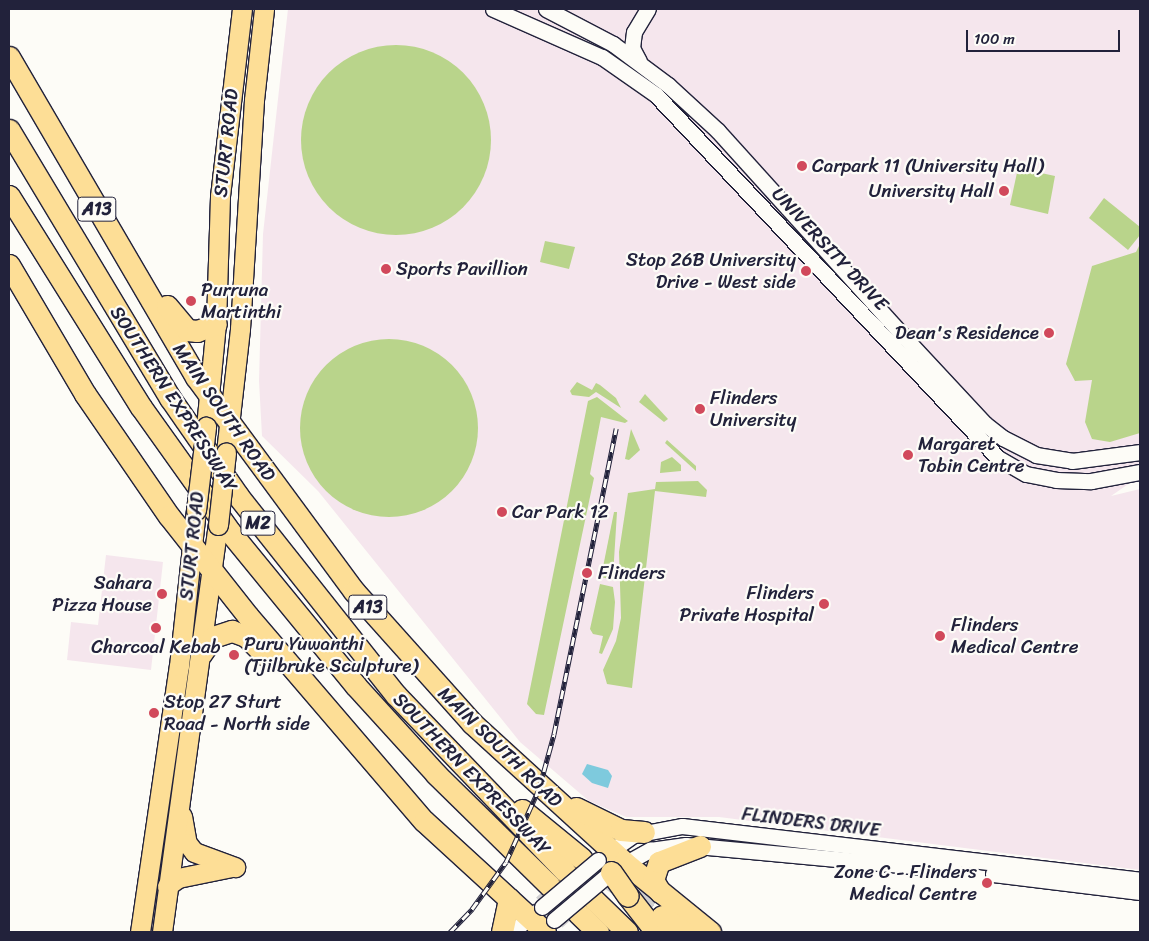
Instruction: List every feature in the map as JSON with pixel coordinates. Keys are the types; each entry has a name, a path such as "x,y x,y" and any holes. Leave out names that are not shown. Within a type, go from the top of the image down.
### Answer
{"highway":[{"name":"MAIN SOUTH ROAD","path":"9,57 50,122 127,262 210,396 318,545 373,613 472,724 509,759 610,867 660,892 710,932"},
{"name":"SOUTHERN EXPRESSWAY","path":"9,130 170,398 238,496 374,668 449,752 610,867"},
{"name":"SOUTHERN EXPRESSWAY","path":"9,196 136,399 230,532 356,686 436,774 504,839 553,917 598,932"},
{"path":"127,262 152,283 184,329 197,331 216,324"},
{"path":"9,265 85,394 192,546 324,705 424,821 509,899 594,932"},
{"path":"201,654 209,639 218,634 241,633 291,683 324,705"},
{"path":"509,759 580,811 621,830 644,832"},
{"path":"660,892 653,880 658,862 701,837"},
{"path":"610,867 656,925 684,932"},
{"path":"502,932 509,899"},
{"path":"594,900 626,932"}],"main road":[{"name":"STURT ROAD","path":"140,932 179,666 210,396 216,324 218,231 225,146 242,9"},
{"path":"225,146 240,126 253,9"},
{"name":"STURT ROAD","path":"162,931 201,654 226,452 264,9"},
{"path":"168,886 178,878 235,867 191,850 179,802"}],"street":[{"name":"UNIVERSITY DRIVE","path":"493,9 602,57 656,95 998,458 1026,474 1056,480 1092,480 1140,472"},
{"name":"UNIVERSITY DRIVE","path":"546,9 614,44 668,85 718,131 991,429 1016,447 1055,459 1093,460 1140,452"},
{"path":"641,64 632,48 634,32 648,9"},
{"name":"FLINDERS DRIVE","path":"512,932 553,917 610,867 644,832 675,826 701,837 1140,892"},
{"name":"FLINDERS DRIVE","path":"610,867 662,847 701,837 1140,880"}],"shaded area":[{"name":"Flinders University","path":"288,9 1140,9 1140,476 1111,496 1140,489 1140,870 719,817 626,817 589,801 520,742 318,491 262,436 259,381 263,234"},
{"path":"106,555 163,562 151,670 67,660 71,622 98,625"}],"green space":[{"path":"387,45 405,45 424,49 441,56 463,73 475,87 484,104 491,131 491,149 484,176 475,193 463,207 441,224 424,231 405,235 387,235 368,231 351,224 329,207 317,193 305,168 301,149 301,131 305,112 312,95 329,73 343,61 368,49"},
{"path":"1018,168 1055,176 1048,214 1010,205"},
{"path":"1104,198 1140,227 1140,235 1128,250 1089,218"},
{"path":"545,241 575,247 569,269 540,262"},
{"path":"1140,244 1140,433 1110,442 1092,439 1085,422 1092,380 1075,381 1066,364 1092,266 1136,252"},
{"path":"380,339 398,339 431,349 452,365 468,386 474,402 478,428 474,454 468,470 452,491 431,507 415,513 398,517 380,517 347,507 320,484 310,470 304,454 300,437 300,419 310,386 333,359 347,349 363,343"},
{"path":"577,382 592,390 596,383 600,385 616,398 621,408 596,392 589,397 572,395 570,391"},
{"path":"645,394 668,419 664,422 639,402"},
{"path":"597,397 628,421 625,423 601,417 590,474 594,478 544,715 536,714 527,704 588,401"},
{"path":"631,429 640,450 629,460 625,459"},
{"path":"667,440 696,466 696,471 665,443"},
{"path":"672,457 681,465 681,471 660,473 661,462"},
{"path":"698,481 707,490 706,497 655,491 632,688 607,684 603,670 616,641 621,618 619,552 628,493 655,489 656,482"},
{"path":"614,512 617,512 613,576 609,579 601,577"},
{"path":"600,584 613,587 615,602 613,629 602,654 599,653 603,636 593,634 590,629"}],"water":[{"path":"587,764 608,770 612,776 608,788 592,783 582,774"}],"tunnel":[{"path":"582,859 662,916"},
{"path":"544,890 570,920"}],"railway":[{"path":"450,932 472,909 506,862 539,789 554,734 616,428"}],"place":[{"name":"Carpark 11 (University Hall)","path":"802,166"},
{"name":"University Hall","path":"1004,191"},
{"name":"Sports Pavillion","path":"386,269"},
{"name":"Stop 26B University Drive - West side","path":"806,271"},
{"name":"Purruna Martinthi","path":"191,301"},
{"name":"Dean's Residence","path":"1049,333"},
{"name":"Flinders University","path":"700,409"},
{"name":"Margaret Tobin Centre","path":"908,455"},
{"name":"Car Park 12","path":"502,512"},
{"name":"Flinders","path":"587,573"},
{"name":"Sahara Pizza House","path":"162,594"},
{"name":"Flinders Private Hospital","path":"824,604"},
{"name":"Charcoal Kebab","path":"156,628"},
{"name":"Flinders Medical Centre","path":"940,636"},
{"name":"Puru Yuwanthi (Tjilbruke Sculpture)","path":"234,655"},
{"name":"Stop 27 Sturt Road - North side","path":"154,713"},
{"name":"Zone C - Flinders Medical Centre","path":"987,883"}]}
